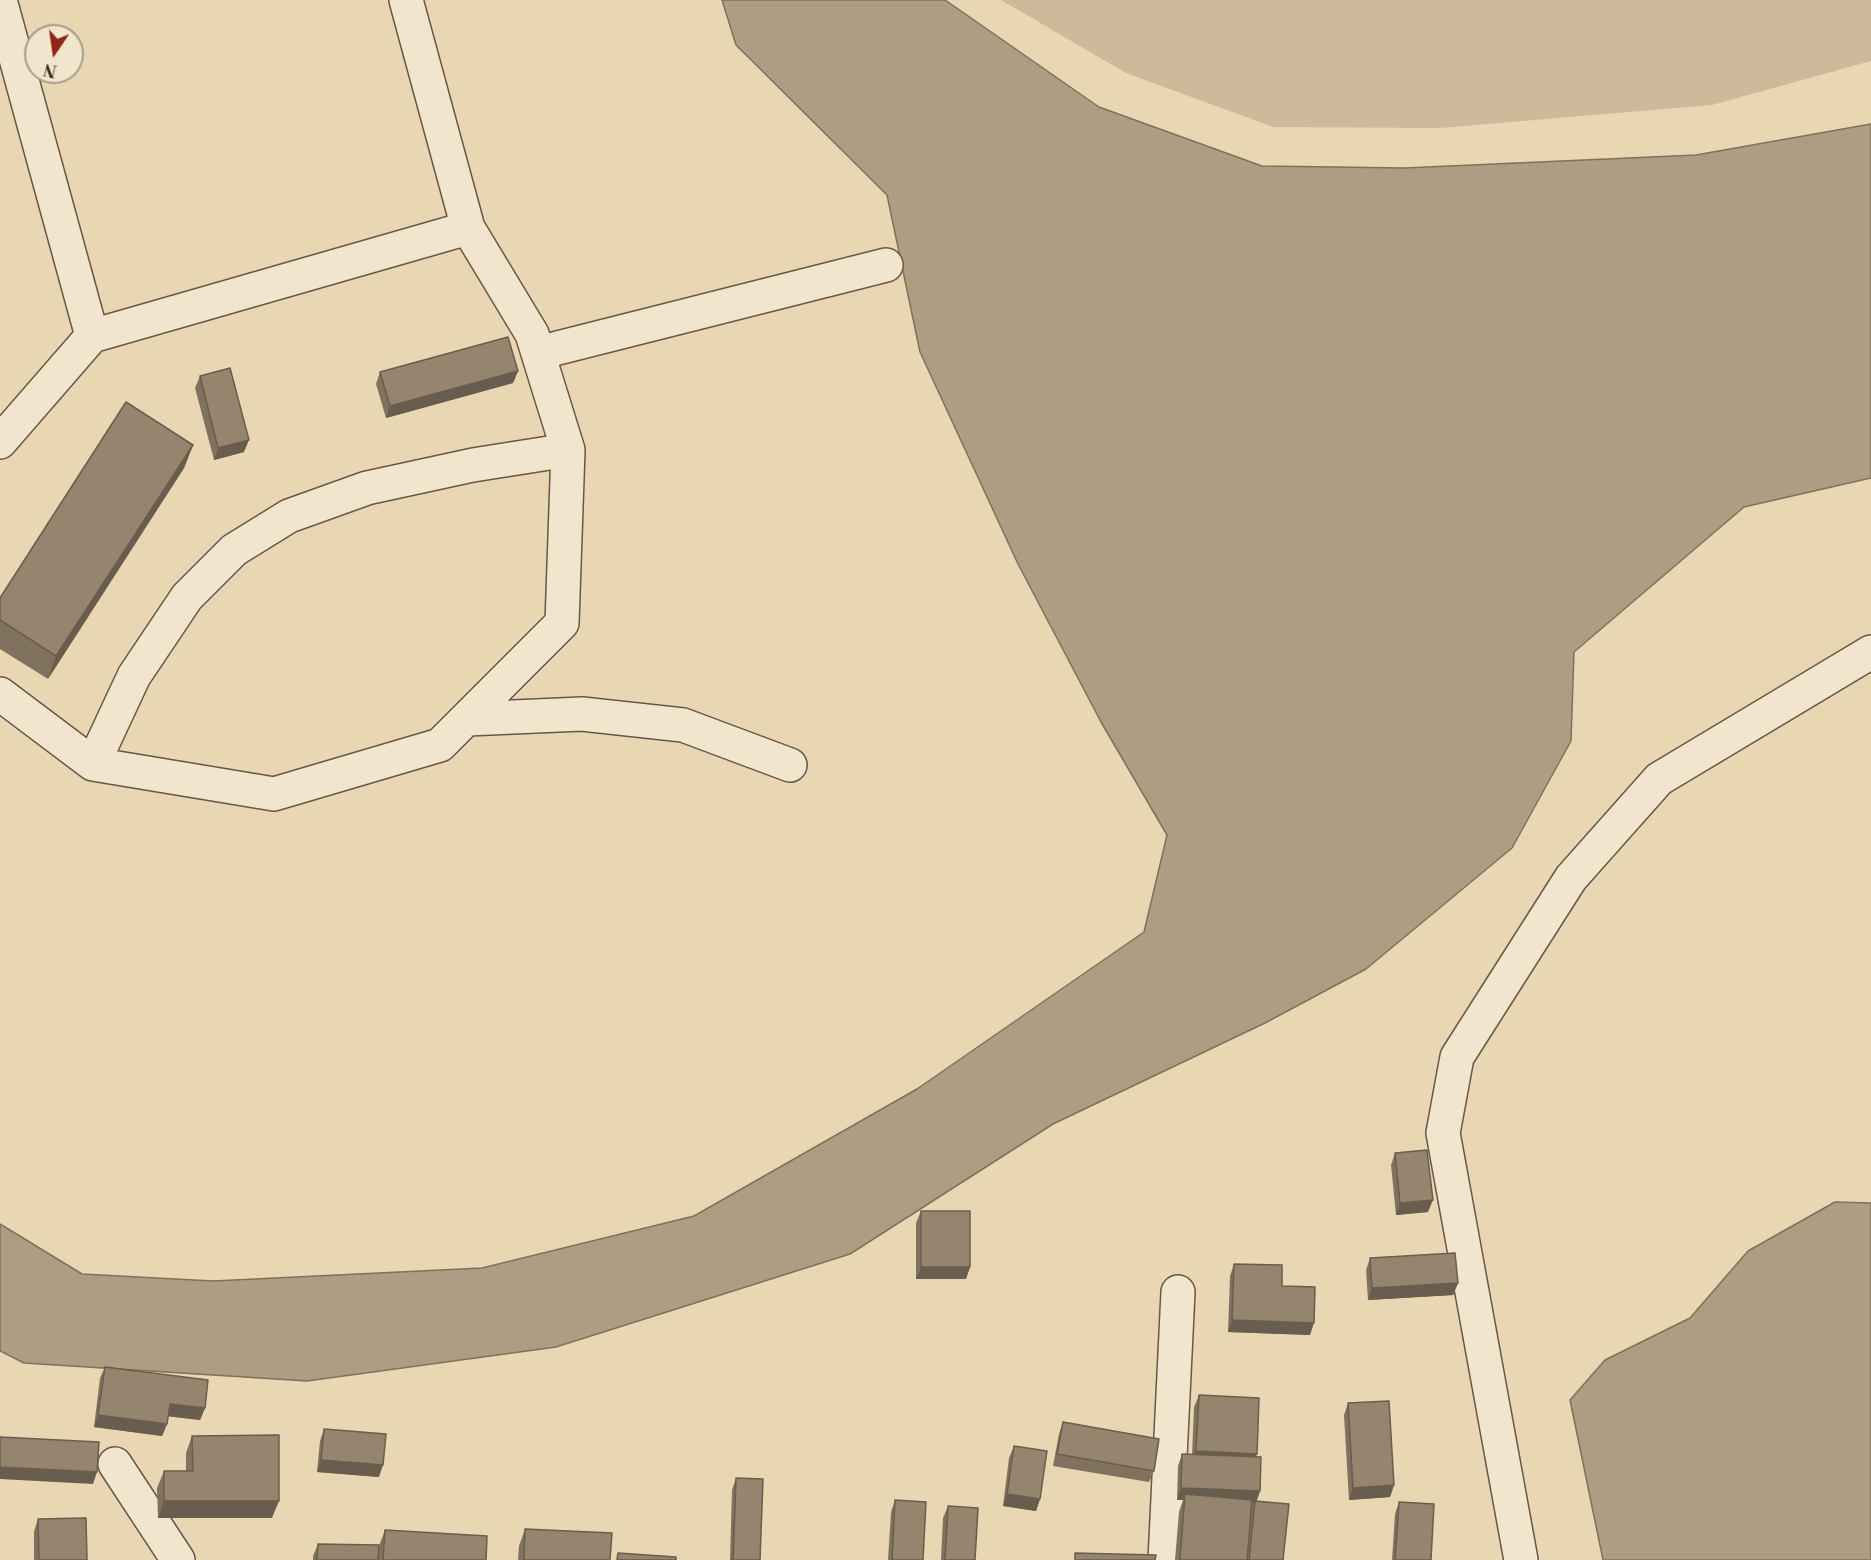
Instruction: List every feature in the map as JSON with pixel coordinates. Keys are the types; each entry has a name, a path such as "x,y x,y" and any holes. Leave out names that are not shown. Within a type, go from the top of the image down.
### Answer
{"street":[{"path":"0,0 92,336"},
{"path":"0,693 93,764 274,794 440,745 562,623 568,450 532,334 468,228 406,0"},
{"path":"0,442 92,336 468,228"},
{"path":"538,353 886,265"},
{"path":"93,764 147,656 187,597 234,550 289,516 368,488 473,465 568,450"},
{"path":"1521,1560 1443,1133 1457,1057 1571,878 1659,779 1871,652"},
{"path":"467,719 582,714 683,725 790,765"},
{"path":"1165,1560 1178,1292"},
{"path":"115,1464 178,1560"}],"shaded area":[{"path":"722,0 945,0 1099,107 1262,166 1405,168 1696,155 1871,124 1871,478 1744,507 1574,652 1571,741 1512,848 1366,969 1265,1023 1053,1124 850,1254 556,1347 307,1381 24,1363 0,1351 0,1224 82,1274 213,1281 482,1268 694,1216 917,1089 1144,932 1167,835 1101,722 1018,564 920,352 887,195 736,45"},
{"path":"1001,0 1871,0 1871,61 1712,105 1440,128 1273,127 1126,73"},
{"path":"1835,1202 1871,1203 1871,1560 1603,1560 1570,1400 1605,1360 1690,1318 1748,1251"}],"building":[{"path":"508,337 518,371 390,406 380,372"},
{"path":"230,368 249,440 218,448 200,376"},
{"path":"126,402 193,445 56,656 0,620 0,598"},
{"path":"1427,1150 1433,1200 1400,1203 1395,1153"},
{"path":"921,1211 970,1211 970,1267 921,1267"},
{"path":"1455,1253 1458,1283 1372,1288 1370,1258"},
{"path":"1234,1264 1282,1265 1282,1286 1315,1287 1314,1323 1232,1320"},
{"path":"105,1367 208,1380 205,1408 170,1404 167,1424 98,1415"},
{"path":"1199,1395 1259,1398 1257,1454 1196,1451"},
{"path":"1389,1401 1394,1485 1353,1488 1348,1403"},
{"path":"1063,1422 1159,1439 1154,1471 1057,1454"},
{"path":"324,1429 386,1434 383,1465 321,1460"},
{"path":"279,1435 279,1501 164,1501 164,1471 193,1471 192,1436"},
{"path":"0,1437 99,1442 97,1472 0,1467"},
{"path":"1014,1446 1047,1451 1040,1499 1007,1494"},
{"path":"1182,1454 1261,1457 1260,1491 1181,1488"},
{"path":"736,1478 763,1479 760,1560 733,1560"},
{"path":"1185,1494 1252,1500 1247,1560 1180,1560"},
{"path":"895,1500 926,1502 923,1560 892,1560"},
{"path":"1255,1501 1289,1504 1283,1560 1249,1560"},
{"path":"1399,1502 1434,1504 1431,1560 1395,1560"},
{"path":"948,1506 978,1508 975,1560 945,1560"},
{"path":"86,1518 87,1560 39,1560 38,1519"},
{"path":"525,1529 612,1533 610,1560 524,1560"},
{"path":"385,1530 487,1536 486,1560 383,1560"},
{"path":"318,1544 379,1545 378,1560 317,1560"},
{"path":"618,1553 676,1557 676,1560 617,1560"},
{"path":"1075,1553 1156,1555 1155,1560 1075,1560"}]}
